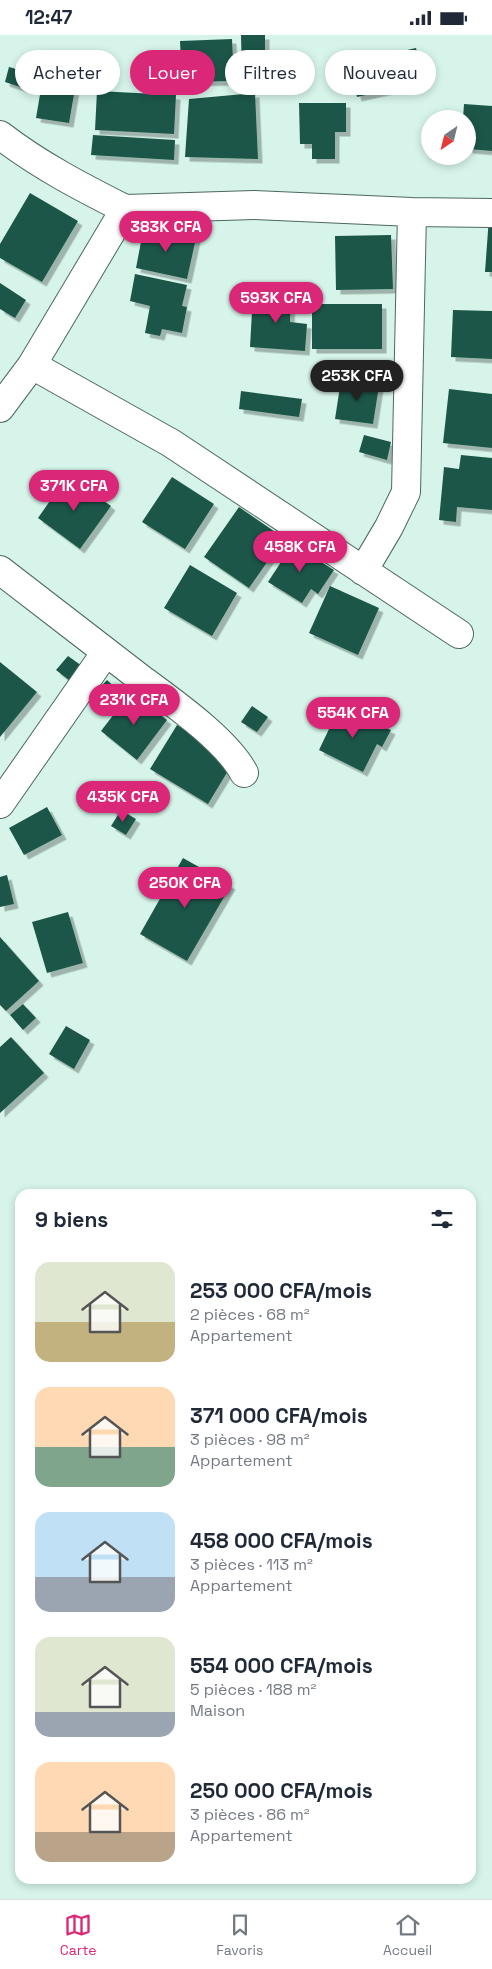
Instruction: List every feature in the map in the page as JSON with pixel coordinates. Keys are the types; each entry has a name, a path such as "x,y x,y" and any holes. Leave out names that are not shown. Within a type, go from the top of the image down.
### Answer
{"street":[{"path":"0,135 28,156 69,181 125,209 254,205 412,213 492,213"},
{"path":"0,408 32,365 125,209"},
{"path":"363,571 389,527 406,492 412,213"},
{"path":"32,365 171,443 459,635"},
{"path":"0,570 208,732 238,760 244,773"},
{"path":"0,804 106,651"}],"building":[{"path":"241,35 265,35 265,50 241,50"},
{"path":"232,39 233,50 225,50 225,81 215,81 215,50 180,50 180,41"},
{"path":"9,67 15,69 15,85 5,82"},
{"path":"120,92 130,93 130,95 176,95 174,134 95,130 97,95 120,95"},
{"path":"40,95 74,95 69,123 36,118"},
{"path":"255,95 258,159 185,157 189,99"},
{"path":"299,103 346,103 346,132 335,132 335,159 312,159 312,144 300,144"},
{"path":"464,104 492,106 492,151 476,150 476,110 464,110"},
{"path":"93,135 175,140 174,160 91,155"},
{"path":"30,193 78,221 42,282 0,258 0,244"},
{"path":"489,217 492,218 492,272 485,272"},
{"path":"144,226 196,238 187,279 136,268"},
{"path":"391,235 393,289 336,290 335,236"},
{"path":"135,274 187,285 182,306 187,307 182,333 162,329 160,336 145,333 150,306 130,301"},
{"path":"0,283 26,300 15,318 0,309"},
{"path":"253,293 291,296 290,322 307,324 305,351 250,347"},
{"path":"312,304 382,304 382,349 312,349"},
{"path":"453,310 492,311 492,359 451,357"},
{"path":"341,380 379,386 373,424 335,419"},
{"path":"449,389 492,394 492,448 443,443"},
{"path":"241,391 302,399 299,417 239,409"},
{"path":"364,435 391,442 387,460 359,452"},
{"path":"461,455 492,458 492,510 457,507 456,522 439,520 444,467 459,469"},
{"path":"68,475 111,506 80,549 38,518"},
{"path":"172,477 214,504 185,549 142,522"},
{"path":"239,507 284,538 249,588 204,557"},
{"path":"289,542 334,570 318,594 311,589 302,603 268,582 281,562 277,560"},
{"path":"190,565 237,593 212,636 164,608"},
{"path":"330,586 379,608 358,655 309,633"},
{"path":"68,656 82,666 70,681 56,670"},
{"path":"0,662 37,692 0,737"},
{"path":"107,680 123,695 107,711 91,697"},
{"path":"131,692 167,720 137,760 101,731"},
{"path":"252,706 268,717 257,732 241,722"},
{"path":"340,706 391,730 382,747 377,744 363,772 319,750"},
{"path":"177,725 234,761 208,804 150,769"},
{"path":"47,807 62,835 24,855 9,828"},
{"path":"121,810 136,819 126,835 111,826"},
{"path":"183,858 231,885 187,961 140,934"},
{"path":"7,875 14,904 0,907 0,877"},
{"path":"68,912 83,963 47,973 32,922"},
{"path":"0,937 39,981 6,1011 0,1005"},
{"path":"23,1004 36,1018 23,1030 10,1015"},
{"path":"66,1026 90,1040 74,1069 49,1054"},
{"path":"11,1037 44,1073 0,1113 0,1047"}]}
